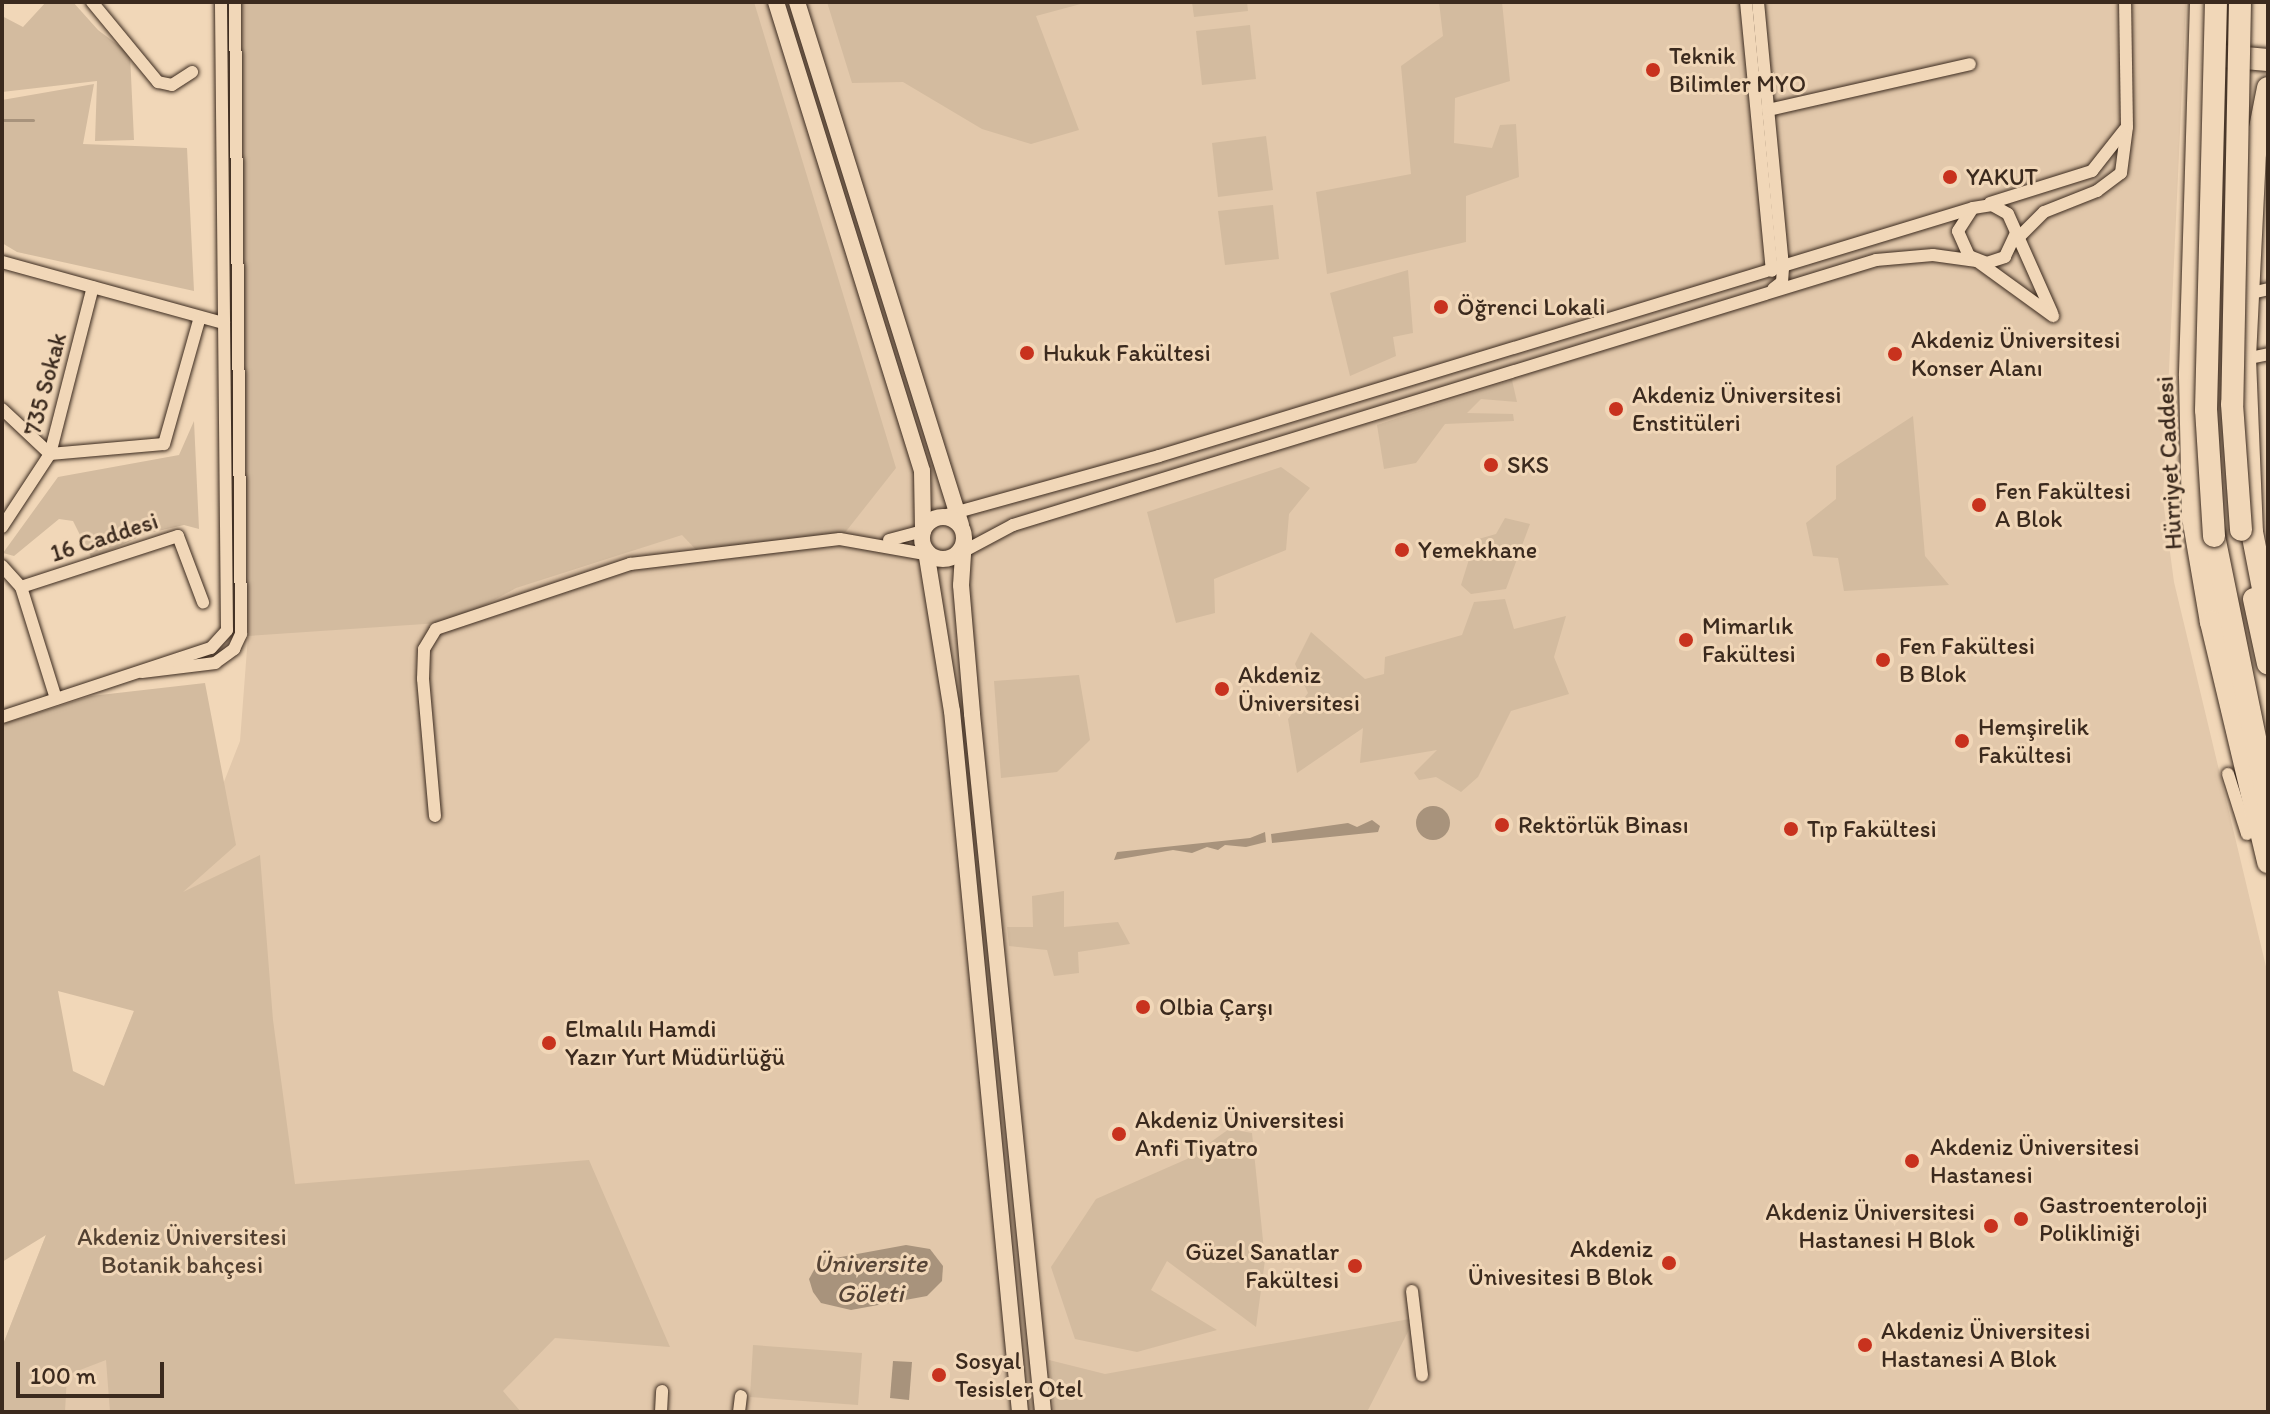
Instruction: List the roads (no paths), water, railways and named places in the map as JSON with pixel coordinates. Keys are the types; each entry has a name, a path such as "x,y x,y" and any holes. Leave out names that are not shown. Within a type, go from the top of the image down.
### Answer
{"highway":[{"name":"Hürriyet Caddesi","path":"2201,2 2190,376 2193,517 2209,610 2268,862"},
{"path":"2216,2 2206,410 2214,536 2268,802"},
{"path":"2240,2 2232,404 2241,530 2268,664"},
{"path":"2200,54 2268,60"},
{"path":"2267,600 2246,451 2245,359 2257,292 2255,153 2268,88"}],"street":[{"path":"92,2 158,82 172,85 192,72"},
{"path":"2,717 216,646 227,630 221,2"},
{"path":"142,672 215,663 234,649 241,634 235,2"},
{"path":"776,2 922,471 923,531 952,711 1020,1412"},
{"path":"797,2 957,534 972,714 1043,1412"},
{"path":"1746,2 1778,269"},
{"path":"1746,301 1778,287 1768,110 1758,2"},
{"path":"874,541 923,531 931,520 957,534 1013,525 1898,255 1996,261 2016,236 2044,212 2112,183 2126,157 2125,2"},
{"path":"1768,110 1970,64"},
{"path":"435,816 423,679 424,649 436,629 630,564 840,539 874,541 929,554 957,534 2092,171 2127,127"},
{"path":"1978,206 2001,208 2016,236 2053,316 1977,261 1959,240 1960,221 1978,206"},
{"path":"2,262 199,320 224,323"},
{"name":"735 Sokak","path":"2,527 50,454 93,287"},
{"path":"2,409 50,454 164,444 199,320"},
{"path":"2245,359 2268,354"},
{"name":"16 Caddesi","path":"21,587 178,536 203,602"},
{"path":"2,566 21,587 56,699"},
{"path":"2228,774 2247,834"},
{"path":"1006,1271 1019,1282 1029,1268"},
{"path":"1412,1291 1422,1375"},
{"path":"661,1412 662,1391"},
{"path":"739,1412 741,1396"}],"water":[{"path":"1433,806 1445,811 1450,823 1445,835 1433,840 1421,835 1416,823 1421,811"},
{"path":"1372,820 1380,826 1378,832 1272,843 1271,834 1348,823 1357,827"},
{"path":"1265,832 1266,842 1246,847 1225,845 1218,850 1207,847 1192,853 1173,850 1114,860 1117,852 1250,838"},
{"name":"Üniversite Göleti","path":"906,1245 930,1249 943,1266 942,1281 927,1296 851,1310 821,1303 813,1292 809,1279 819,1261"},
{"path":"893,1361 912,1362 909,1400 890,1398"}],"waterway":[{"path":"2,120 33,120"}],"place":[{"name":"Teknik Bilimler MYO","path":"1653,70"},
{"name":"YAKUT","path":"1950,177"},
{"name":"Öğrenci Lokali","path":"1441,307"},
{"name":"Hukuk Fakültesi","path":"1027,353"},
{"name":"Akdeniz Üniversitesi Konser Alanı","path":"1895,354"},
{"name":"Akdeniz Üniversitesi Enstitüleri","path":"1616,409"},
{"name":"SKS","path":"1491,465"},
{"name":"Fen Fakültesi A Blok","path":"1979,505"},
{"name":"Yemekhane","path":"1402,550"},
{"name":"Mimarlık Fakültesi","path":"1686,640"},
{"name":"Fen Fakültesi B Blok","path":"1883,660"},
{"name":"Akdeniz Üniversitesi","path":"1222,689"},
{"name":"Hemşirelik Fakültesi","path":"1962,741"},
{"name":"Rektörlük Binası","path":"1502,825"},
{"name":"Tıp Fakültesi","path":"1791,829"},
{"name":"Olbia Çarşı","path":"1143,1007"},
{"name":"Elmalılı Hamdi Yazır Yurt Müdürlüğü","path":"549,1043"},
{"name":"Akdeniz Üniversitesi Anfi Tiyatro","path":"1119,1134"},
{"name":"Akdeniz Üniversitesi Hastanesi","path":"1912,1161"},
{"name":"Gastroenteroloji Polikliniği","path":"2021,1219"},
{"name":"Akdeniz Üniversitesi Hastanesi H Blok","path":"1991,1226"},
{"name":"Akdeniz Ünivesitesi B Blok","path":"1669,1263"},
{"name":"Güzel Sanatlar Fakültesi","path":"1355,1266"},
{"name":"Akdeniz Üniversitesi Hastanesi A Blok","path":"1865,1345"},
{"name":"Sosyal Tesisler Otel","path":"939,1375"}],"park label":[{"name":"Akdeniz Üniversitesi Botanik bahçesi","path":"182,1251"}]}
